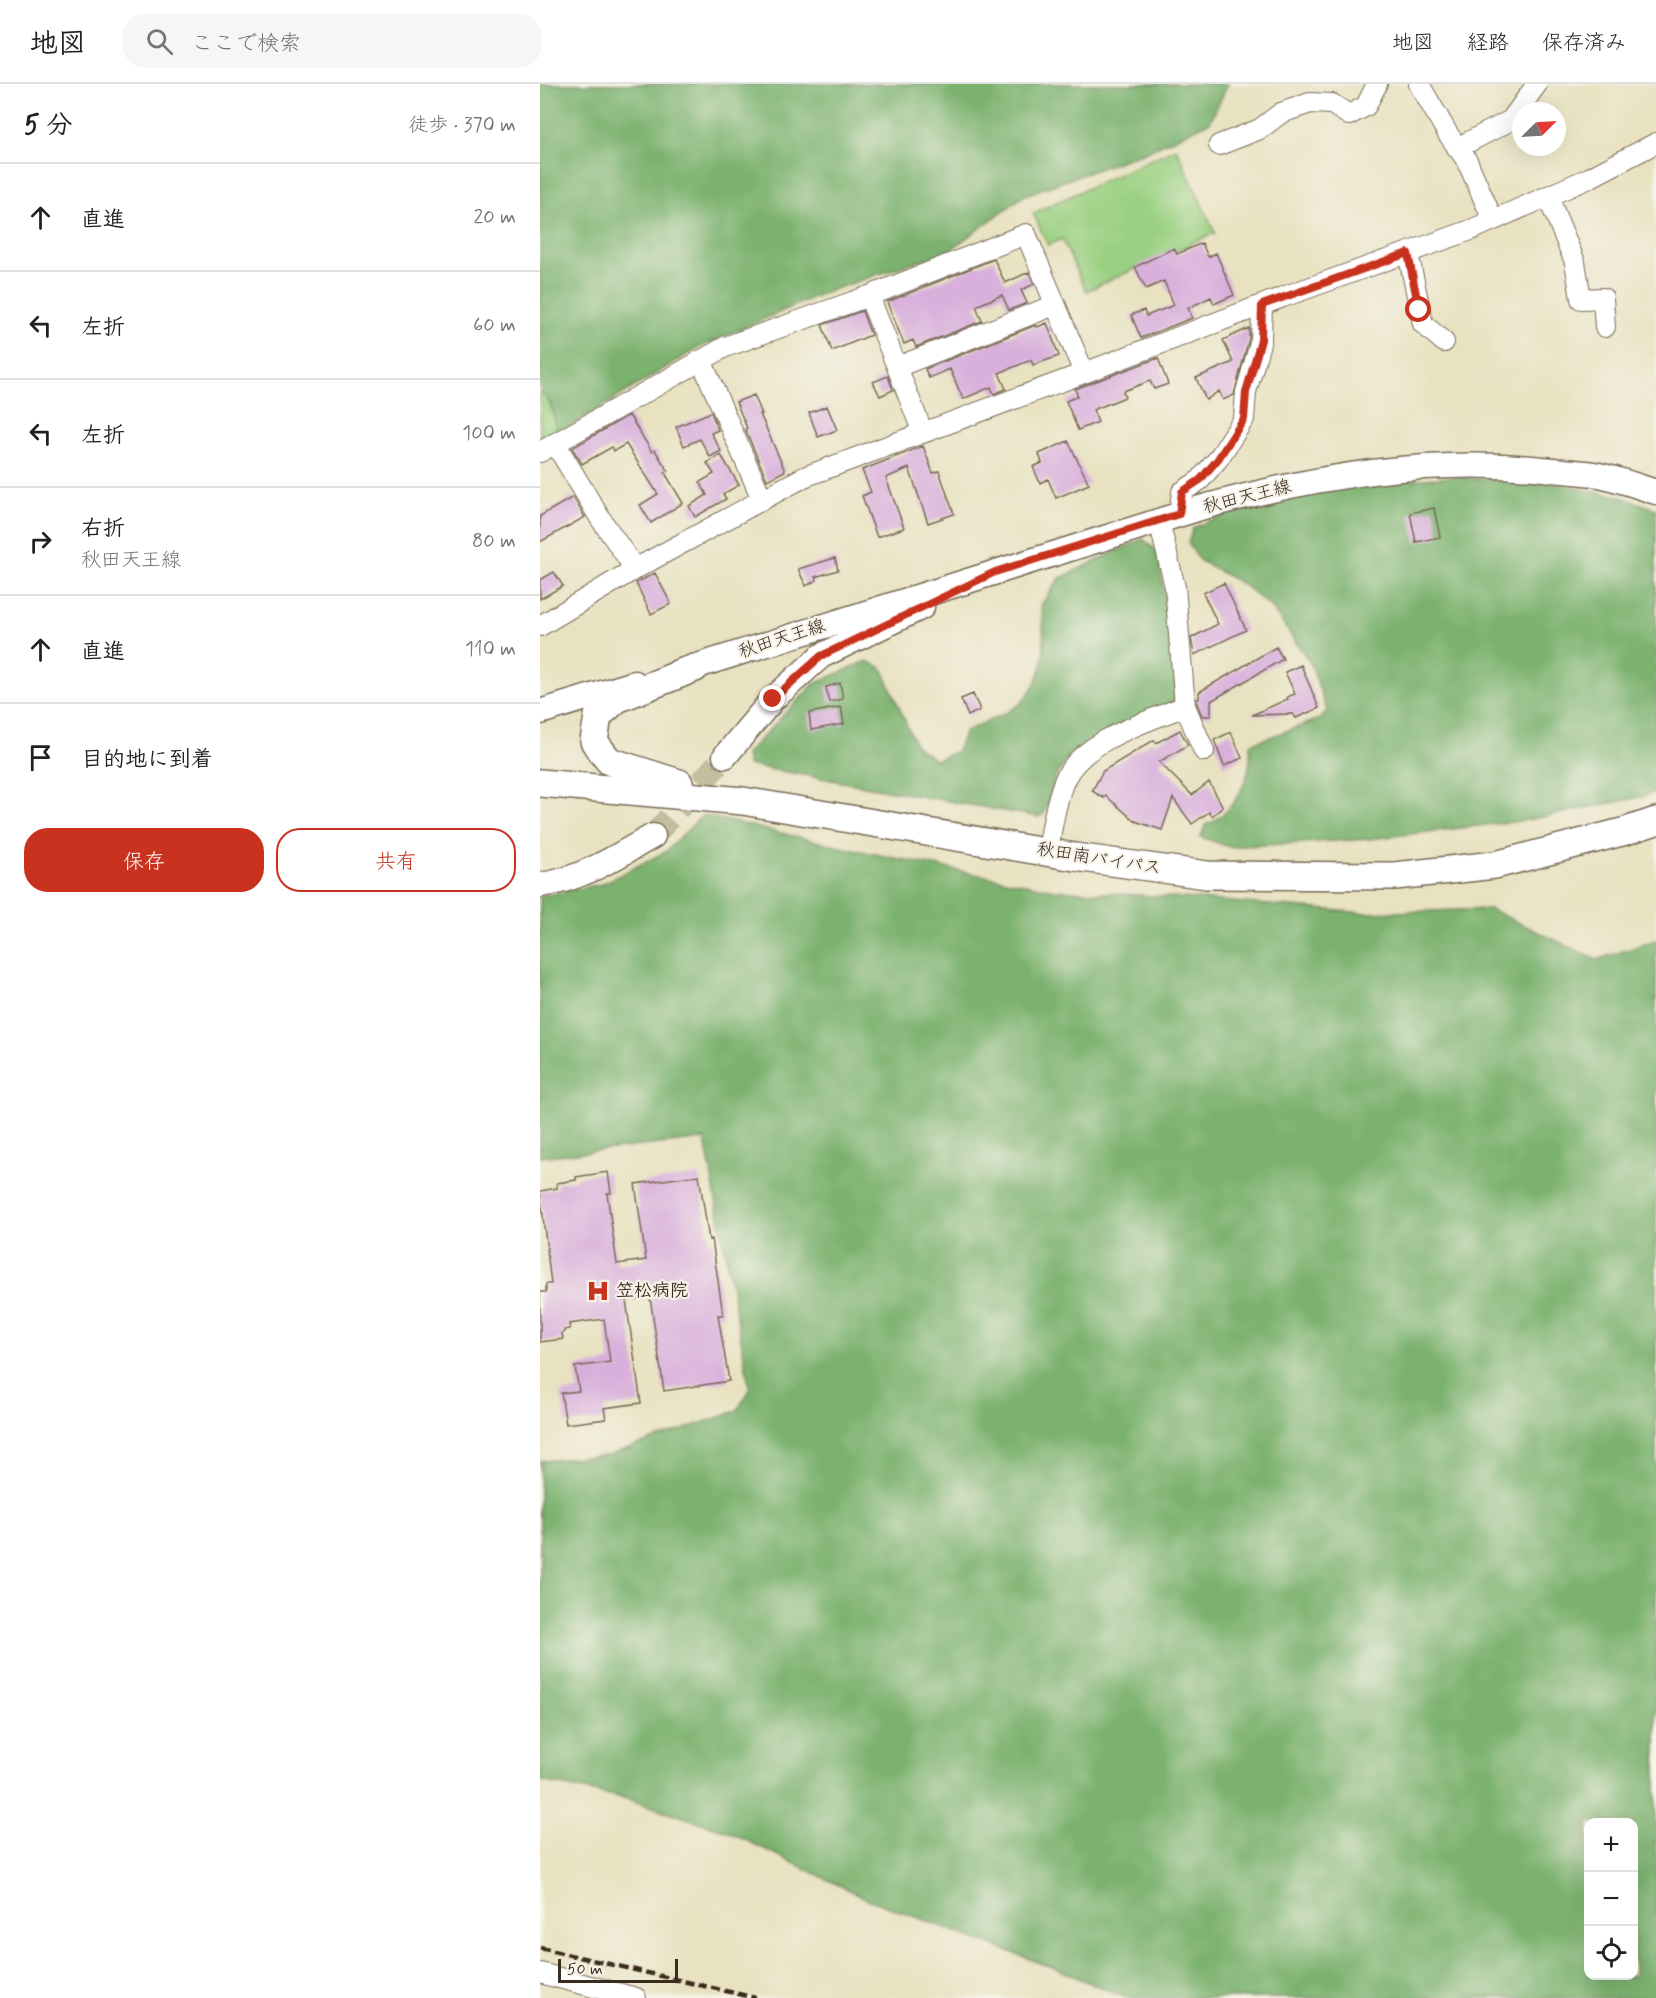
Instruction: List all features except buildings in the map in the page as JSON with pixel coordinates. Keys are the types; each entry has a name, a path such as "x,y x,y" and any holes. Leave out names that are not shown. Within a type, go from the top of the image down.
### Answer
{"highway":[{"path":"695,668 617,699 598,716 594,741 609,760 647,774 743,801"},
{"name":"秋田南バイパス","path":"540,783 743,801 1048,852 1207,875 1395,876 1495,865 1656,821"}],"main road":[{"name":"秋田天王線","path":"540,712 695,668 756,646 1258,492 1345,475 1440,465 1525,467 1598,475 1656,492"},
{"path":"726,756 773,699 821,656 995,572"},
{"path":"540,885 560,882 581,873 653,836"}],"street":[{"path":"1219,145 1260,129 1281,113 1310,103 1332,104 1349,115 1366,106 1377,84"},
{"path":"1419,84 1467,162 1493,220"},
{"path":"1457,148 1511,120 1538,84"},
{"path":"540,626 635,569 804,477 1493,220 1548,197 1656,143"},
{"path":"1548,197 1575,262 1581,299 1603,298 1605,327"},
{"path":"635,569 547,448 725,347 869,296 1026,234 1084,373"},
{"path":"1408,253 1423,324 1444,342"},
{"path":"869,296 923,433"},
{"path":"897,367 1055,305"},
{"path":"1204,751 1185,706 1169,518 1182,492 1200,480 1218,459 1244,419 1246,392 1261,340 1262,305"},
{"path":"701,360 762,499"},
{"path":"1048,852 1052,826 1065,779 1080,759 1105,740 1185,706"},
{"path":"540,1973 636,1998"}],"green space":[{"path":"540,84 1228,84 1210,122 1145,152 1025,195 950,250 823,293 696,349 556,435 551,405 540,392"},
{"path":"1176,148 1215,233 1086,291 1062,239 1048,245 1033,213"},
{"path":"540,392 551,405 556,435 540,444"},
{"path":"1450,477 1556,484 1618,496 1656,509 1656,792 1528,820 1369,839 1229,847 1201,837 1205,825 1226,812 1240,792 1249,769 1250,744 1320,719 1327,711 1311,664 1272,608 1244,585 1199,560 1188,543 1193,528 1257,500 1349,484"},
{"path":"1143,539 1158,552 1178,691 1171,706 1092,741 1070,754 1055,778 1044,814 1038,817 748,765 746,754 814,684 867,661 882,668 916,746 936,760 957,751 965,731 1012,709 1023,701 1031,690 1037,679 1043,656 1044,631 1041,605 1060,578"},
{"path":"703,815 845,848 1055,890 1365,913 1490,909 1597,960 1656,940 1656,1998 1126,1998 1057,1969 870,1900 727,1831 624,1798 540,1781 540,1461 609,1455 737,1411 750,1390 705,1139 540,1157 540,896 602,884 665,852"}],"tunnel":[{"path":"653,836 725,756"}],"railway":[{"path":"540,1948 756,1998"}],"place":[{"name":"笠松病院","path":"598,1291"}],"route":[{"path":"773,699 821,656 995,572 1179,514 1182,492 1200,480 1218,459 1244,419 1246,392 1261,340 1262,305 1408,253 1419,310"}]}
